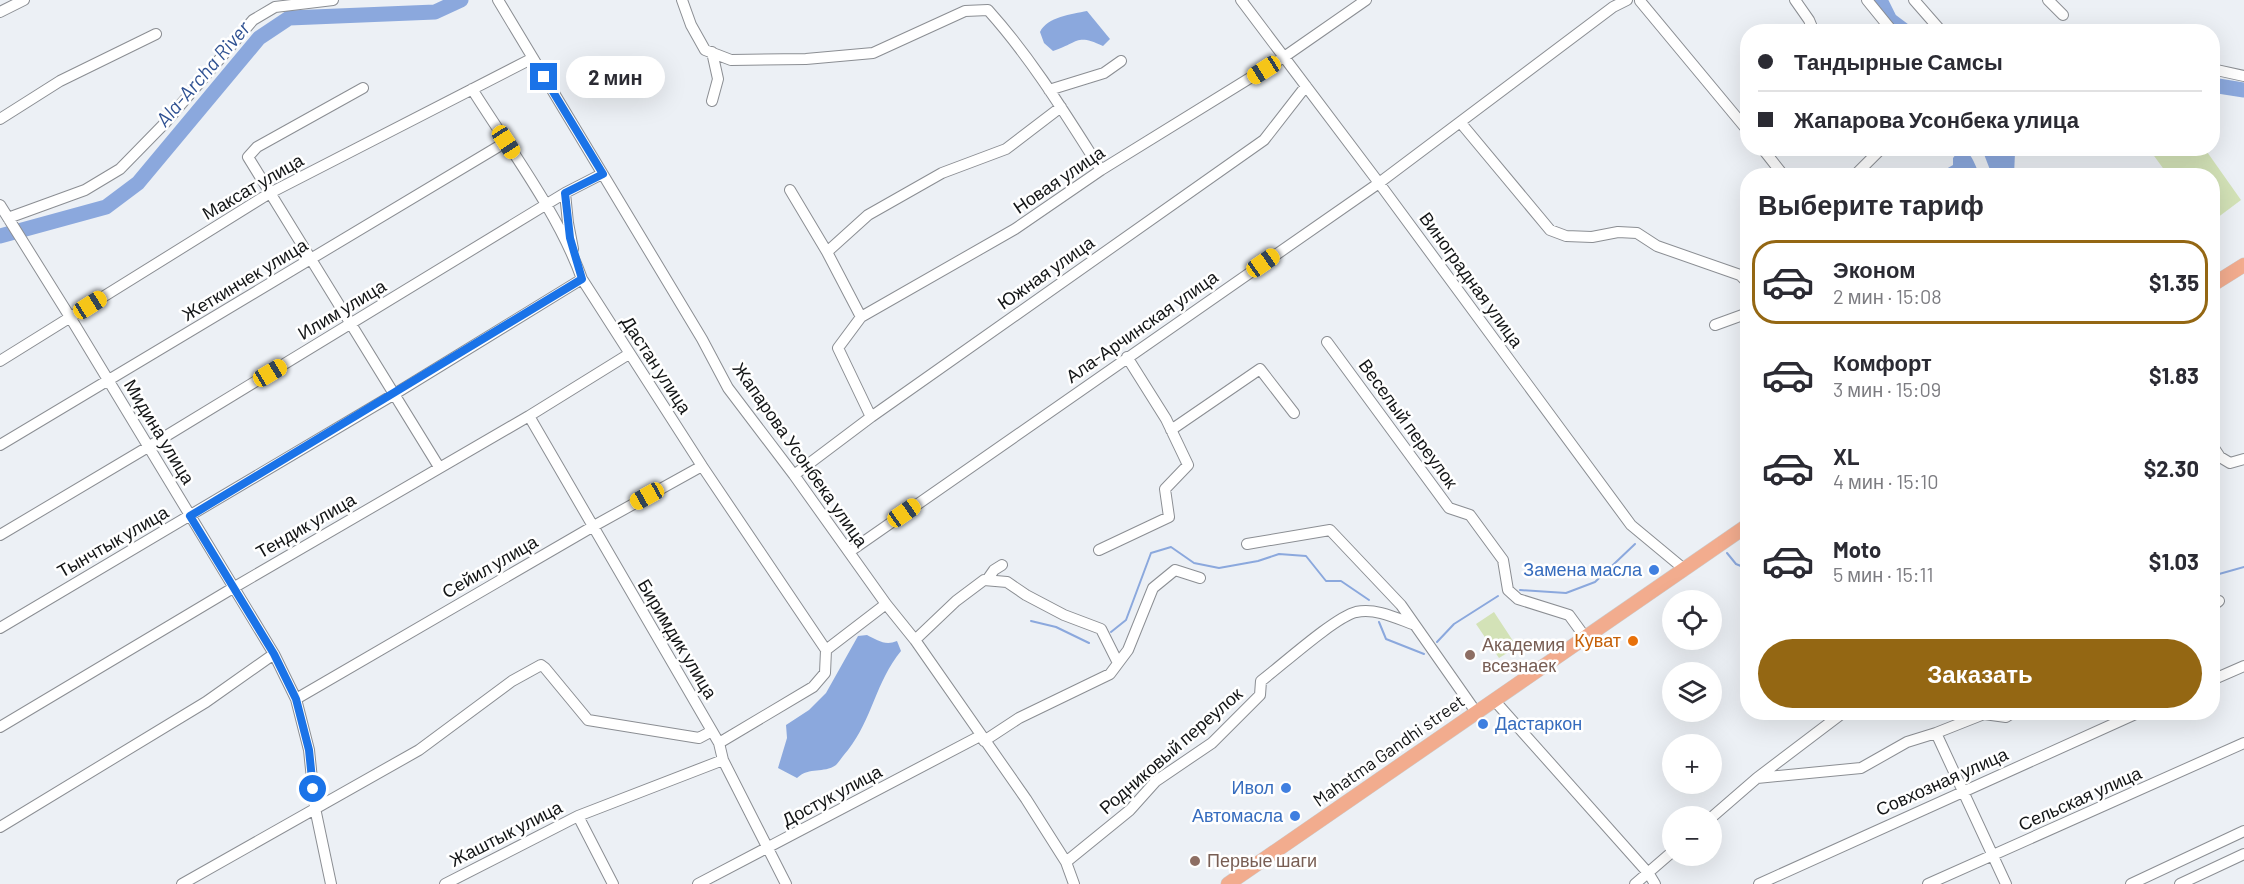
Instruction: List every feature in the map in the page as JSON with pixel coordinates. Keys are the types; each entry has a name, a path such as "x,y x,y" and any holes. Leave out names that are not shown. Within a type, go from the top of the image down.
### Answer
{"main road":[{"path":"2220,280 2244,265"},
{"name":"Mahatma Gandhi street","path":"1228,884 1740,530"}],"street":[{"path":"0,12 24,0"},
{"path":"0,205 9,220 85,190 120,169 165,123 253,20 275,8 333,0"},
{"name":"Жапарова Усонбека улица","path":"499,0 702,339 728,388 794,475 886,604 915,640 1026,799 1066,862 1074,884"},
{"path":"682,0 691,25 705,50 731,60 806,59 873,53 965,11 988,10 1010,34 1101,170"},
{"name":"Виноградная улица","path":"1241,0 1631,525 1684,569"},
{"name":"Новая улица","path":"871,417 838,348 861,317 1015,229 1101,170 1284,57 1366,0"},
{"name":"Ала-Арчинская улица","path":"849,552 1379,183 1613,7 1627,0"},
{"path":"1639,0 1740,121"},
{"path":"1795,0 1811,24"},
{"path":"1867,0 1886,24"},
{"path":"1914,0 1935,24"},
{"path":"2048,0 2063,15"},
{"path":"0,119 60,81 156,34"},
{"path":"712,52 718,79 712,101"},
{"name":"Максат улица","path":"0,361 270,193 533,58"},
{"path":"1049,90 1104,73 1121,62"},
{"path":"2220,71 2244,76"},
{"name":"Южная улица","path":"794,475 871,417 1264,141 1306,86"},
{"path":"363,88 257,147 248,157 439,467"},
{"name":"Дастан улица","path":"472,89 546,206 578,266 582,279 629,354 826,650"},
{"path":"827,252 868,215 942,173 1006,149 1061,107"},
{"path":"1460,122 1550,230 1566,236 1592,237 1618,232 1637,233 1657,246 1740,274"},
{"name":"Жеткинчек улица","path":"0,445 506,142"},
{"path":"1768,156 1778,168"},
{"path":"1862,168 1874,156"},
{"name":"Илим улица","path":"0,535 565,193 603,174"},
{"path":"790,190 827,252 861,317"},
{"path":"565,193 570,238 578,266"},
{"name":"Мидина улица","path":"9,220 274,654 296,699 309,750 315,808 331,884"},
{"name":"Тынчтык улица","path":"0,628 393,395 582,279"},
{"path":"1715,325 1740,316"},
{"name":"Веселый переулок","path":"1327,342 1449,508 1470,515 1503,561 1508,590 1518,599 1569,615 1585,637"},
{"name":"Тендик улица","path":"0,727 528,416 629,354"},
{"path":"1099,550 1169,517 1165,489 1188,465 1140,375 1127,357"},
{"path":"1171,430 1260,369 1294,413"},
{"name":"Биримдик улица","path":"528,416 719,743 723,760 786,884"},
{"path":"2220,457 2230,463 2244,459"},
{"name":"Сейил улица","path":"296,699 592,527 702,466"},
{"path":"1248,544 1330,530 1401,605 1476,712"},
{"path":"987,580 994,570 1002,565"},
{"path":"915,640 956,601 984,580 1007,582 1064,615 1101,629 1118,663 1128,650 1153,588 1175,570 1200,578"},
{"path":"719,743 813,687 825,673 826,650 886,604"},
{"name":"Родниковый переулок","path":"1066,862 1130,810 1156,781 1212,742 1260,695 1261,681 1329,627 1355,612 1382,612 1415,625"},
{"path":"0,827 206,702 274,654"},
{"name":"Достук улица","path":"698,884 1019,718 1110,674 1118,663"},
{"path":"182,884 419,750 512,681 541,665 588,720 699,738 712,731"},
{"path":"2220,676 2244,666"},
{"path":"1494,700 1652,879"},
{"path":"1722,808 1756,778 1833,720"},
{"path":"1756,778 1862,768 1906,742 1967,720"},
{"name":"Совхозная улица","path":"1759,884 2122,720"},
{"path":"1936,733 1995,855 2006,884"},
{"name":"Сельская улица","path":"1928,884 2244,743"},
{"path":"578,816 723,760"},
{"name":"Жаштык улица","path":"445,884 578,816 613,884"},
{"path":"2131,884 2244,831"},
{"path":"2180,884 2244,854"},
{"path":"1635,884 1652,879 1662,866"}],"green space":[{"path":"2154,156 2210,156 2218,168 2163,168"},
{"path":"2220,170 2241,200 2220,216"},
{"path":"1494,612 1517,647 1499,658 1476,624"}],"water":[{"path":"1087,11 1110,39 1103,46 1082,40 1053,51 1044,43 1040,32 1048,23 1061,17"},
{"path":"1955,156 1970,156 1976,168 1948,168 1953,165"},
{"path":"1985,156 2015,156 2014,168 1989,168"},
{"path":"867,635 885,643 897,641 901,651 886,675 856,738 838,763 831,768 807,772 797,778 778,768 787,738 786,725 809,710 826,693 858,636"}],"waterway":[{"name":"Ala-Archa River","path":"0,236 106,207 138,183 259,38 289,18 435,12 461,0"},
{"name":"Ala-Archa River","path":"1880,0 1890,20 1895,24"},
{"name":"Ala-Archa River","path":"2220,86 2244,90"},
{"path":"1520,590 1566,593 1595,582 1635,544"},
{"path":"1111,632 1126,620 1151,553 1171,547 1194,563 1219,568 1258,561 1279,554 1306,556 1326,581 1341,581 1369,600"},
{"path":"1727,553 1740,566"},
{"path":"2220,574 2244,567"},
{"path":"1437,642 1454,624 1498,596"},
{"path":"1031,621 1056,627 1089,643"},
{"path":"1379,622 1386,639 1424,654"}],"place":[{"name":"Замена масла","path":"1654,570"},
{"name":"Куват","path":"1633,641"},
{"name":"Академия всезнаек","path":"1470,655"},
{"name":"Дастаркон","path":"1483,724"},
{"name":"Ивол","path":"1286,788"},
{"name":"Автомасла","path":"1295,816"},
{"name":"Первые шаги","path":"1195,861"}],"route":[{"path":"313,789 309,750 296,699 274,654 190,516 582,279 570,238 565,193 603,174 544,77"}]}
